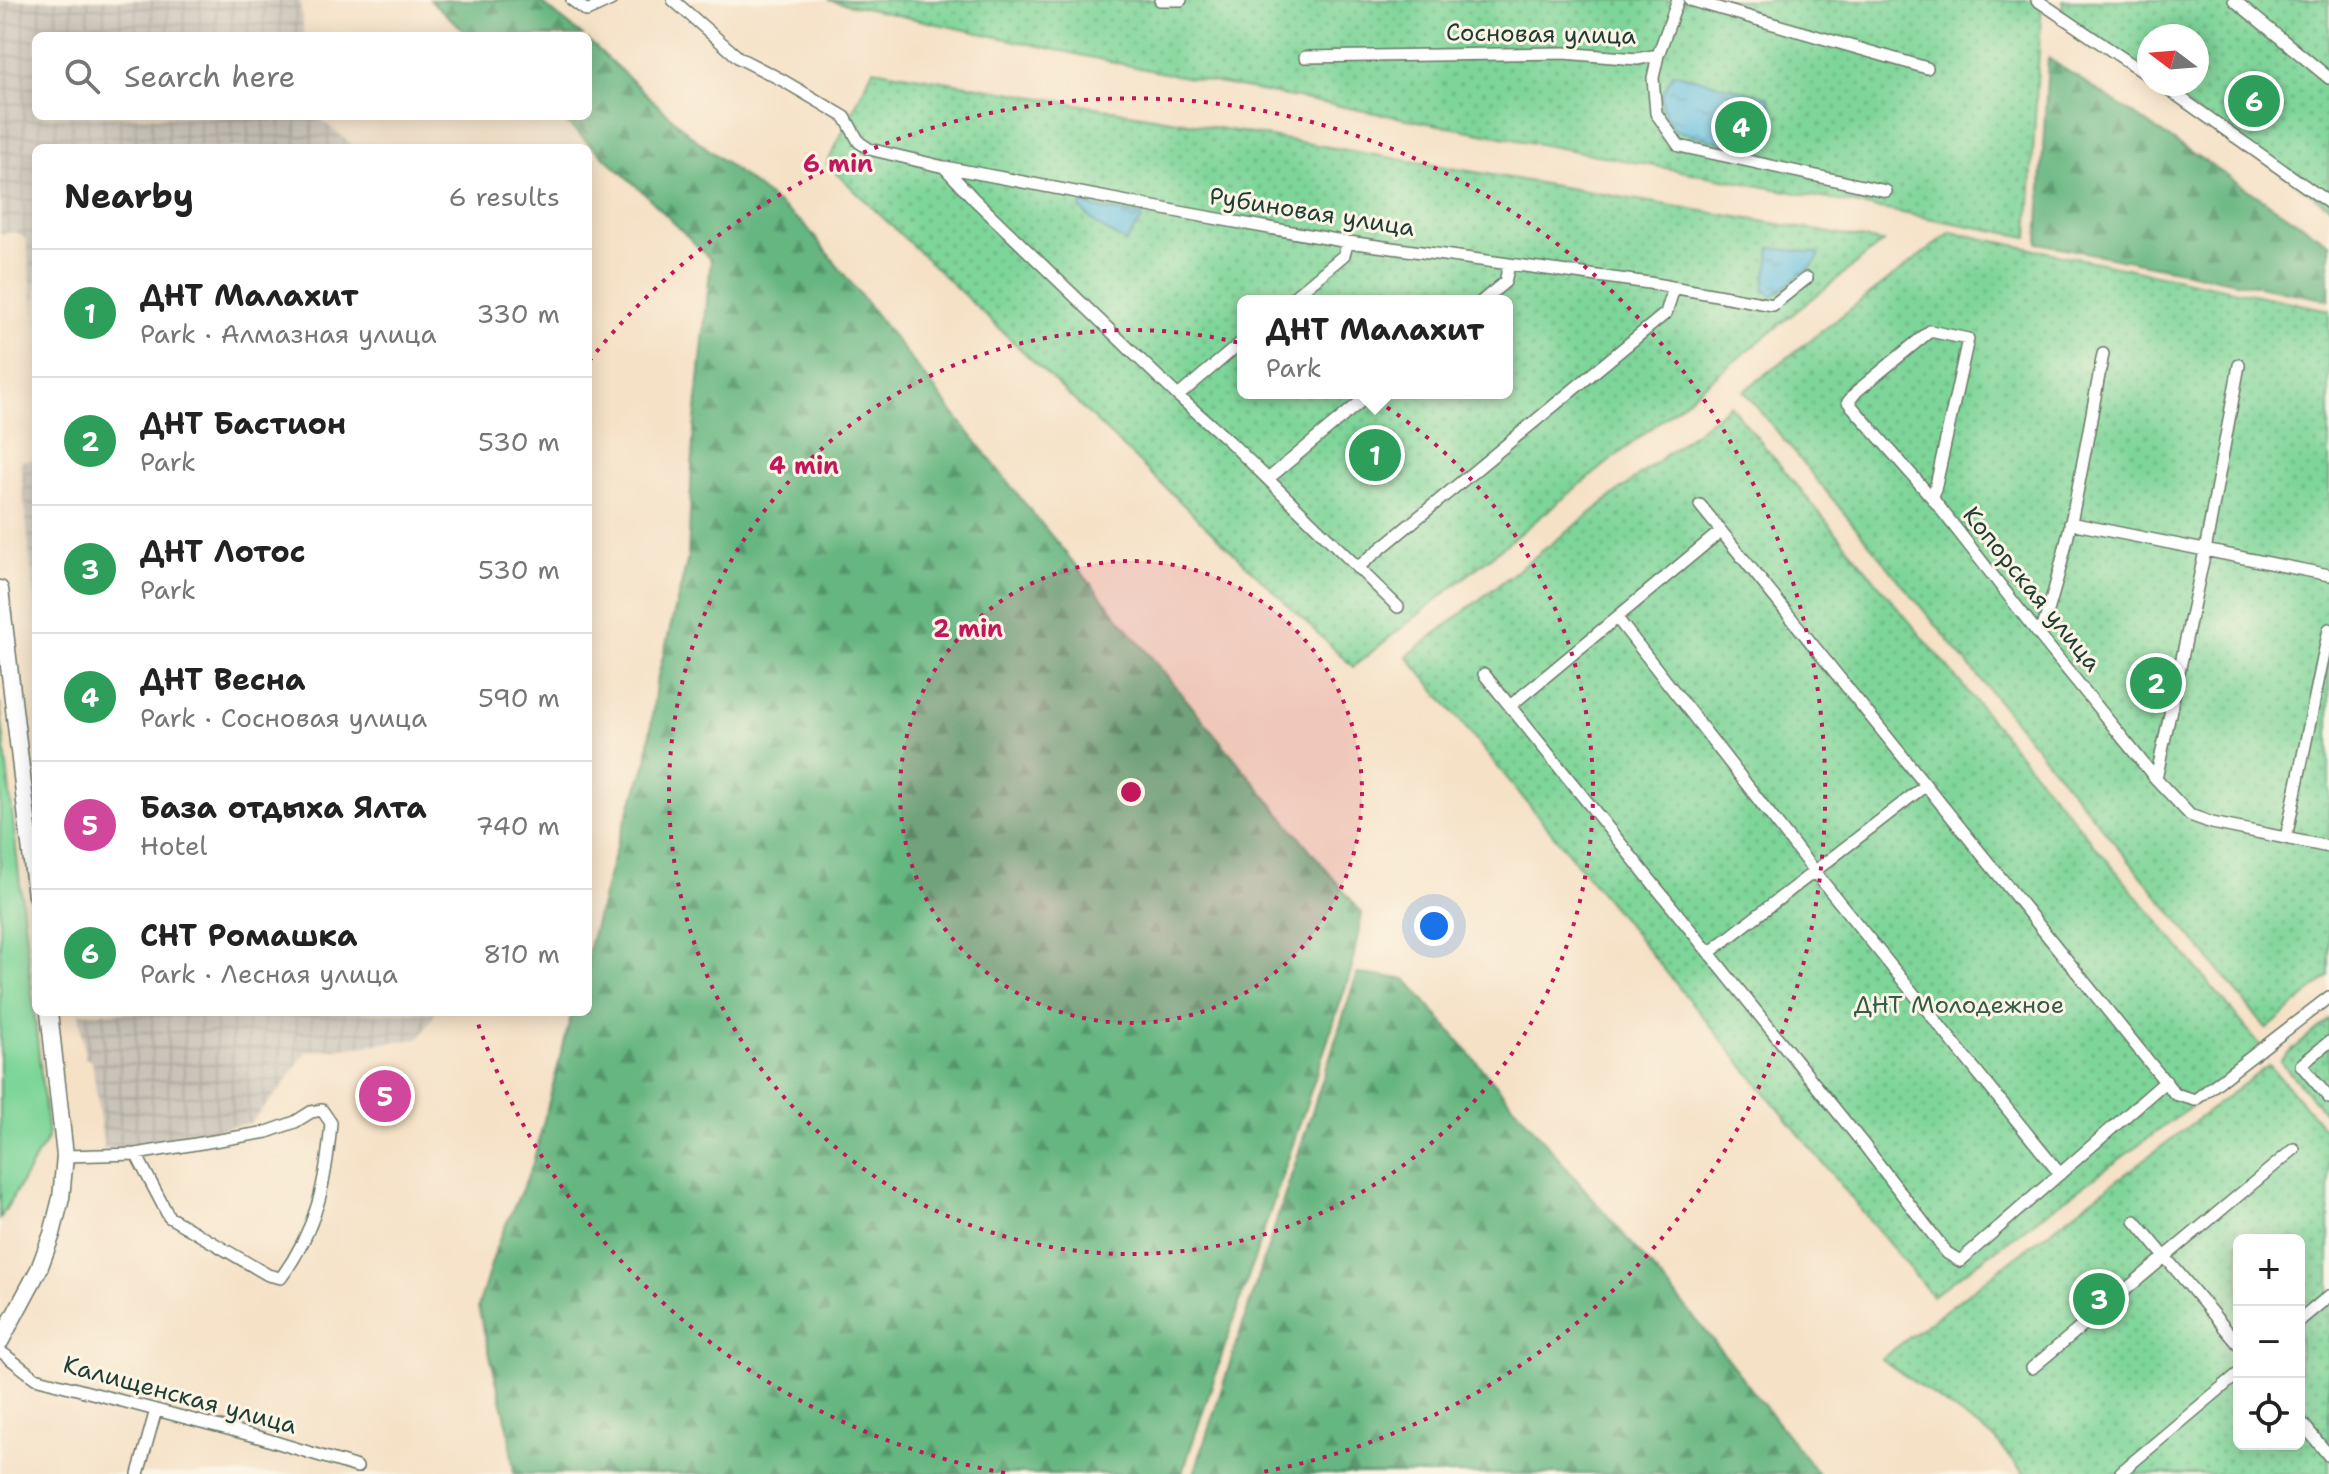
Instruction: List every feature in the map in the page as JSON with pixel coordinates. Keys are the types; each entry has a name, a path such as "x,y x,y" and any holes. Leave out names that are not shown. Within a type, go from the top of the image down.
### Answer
{"main road":[{"path":"0,589 32,862"},
{"path":"0,1342 29,1291 52,1234 61,1198 65,1156 49,1016"}],"street":[{"path":"572,0 587,11 611,0"},
{"name":"Рубиновая улица","path":"673,0 739,58 845,117 859,142 869,149 944,167 1348,242 1649,283 1773,305 1807,278"},
{"path":"1160,0 1181,0"},
{"path":"1658,55 1678,0"},
{"path":"1690,0 1927,68"},
{"path":"2037,0 2137,68"},
{"path":"2234,0 2329,78"},
{"name":"Сосновая улица","path":"1305,57 1563,53 1637,59 1658,55 1653,78 1656,113 1679,146 1886,191"},
{"path":"2178,96 2329,203"},
{"path":"944,167 1398,607"},
{"path":"1296,295 1344,255 1348,242"},
{"path":"1489,295 1505,282 1509,264"},
{"path":"1357,568 1666,313 1674,288"},
{"name":"Копорская улица","path":"1933,499 1968,339 1930,331 1857,391 1848,402 1933,499 2156,779 2190,815 2212,823 2329,847"},
{"path":"1178,396 1237,346"},
{"path":"2040,636 2050,608 2070,523 2103,354"},
{"path":"2156,779 2205,551 2239,365"},
{"path":"1268,479 1364,399"},
{"path":"1700,505 2175,1094 2195,1100 2329,997"},
{"path":"2070,523 2329,575"},
{"path":"1510,706 1721,531"},
{"path":"1617,618 1814,871 2060,1174"},
{"path":"2286,838 2329,629"},
{"path":"1484,674 1864,1145 1947,1253 1960,1261 2166,1081"},
{"path":"1709,953 1926,785"},
{"path":"2329,1042 2301,1065 2329,1098"},
{"path":"65,1156 136,1154 267,1132 322,1110 331,1123 329,1151 317,1210 296,1257 281,1278 268,1275 169,1217 136,1154"},
{"path":"2032,1368 2294,1149"},
{"path":"2135,1221 2233,1338"},
{"path":"2305,1316 2329,1296"},
{"name":"Калищенская улица","path":"0,1351 35,1378 357,1467"},
{"path":"2121,1472 2233,1378"},
{"path":"138,1474 156,1410"},
{"path":"2305,1426 2329,1456"}],"shaded area":[{"path":"0,0 300,0 304,32 32,32 32,120 321,120 352,144 32,144 32,290 26,239 16,232 0,233"},
{"path":"32,460 32,576 20,461"},
{"path":"80,1016 433,1016 419,1039 306,1052 282,1087 250,1123 104,1150 92,1061 85,1058"}],"green space":[{"path":"430,0 538,0 578,32 466,32"},
{"path":"828,0 2042,0 2028,237 1154,71"},
{"path":"2063,0 2329,0 2329,206 2173,96 2209,96 2209,24 2137,24 2137,70 2062,15"},
{"path":"592,44 689,134 806,226 1026,505 1362,913 1351,971 1182,1474 514,1474 508,1427 478,1307 498,1242 532,1167 571,1016 592,1016 592,936 618,840 647,761 656,684 688,558 693,441 711,260 563,120 592,120"},
{"path":"2048,58 2329,243 2329,300 2038,243"},
{"path":"873,69 1883,242 1353,667 827,164"},
{"path":"1951,232 2329,310 2329,976 2267,1029 1744,391"},
{"name":"ДНТ Молодежное","path":"1730,405 2266,1052 1932,1296 1407,656"},
{"path":"0,703 32,992 32,1016 35,1016 48,1137 0,1219"},
{"path":"1357,974 1406,979 1703,1328 1818,1474 1194,1474"},
{"path":"2329,1019 2329,1118 2280,1061"},
{"path":"2269,1065 2329,1134 2329,1474 2024,1474 1995,1439 1881,1359"}],"water":[{"path":"1673,73 1768,97 1774,115 1766,137 1737,147 1675,130 1666,118 1661,98"},
{"path":"1082,203 1141,216 1142,219 1126,242 1098,226 1080,208"},
{"path":"1771,248 1817,253 1819,257 1773,296 1764,289"}],"place":[{"name":"СНТ Ромашка","path":"2254,101"},
{"name":"ДНТ Весна","path":"1741,127"},
{"name":"ДНТ Малахит","path":"1375,455"},
{"name":"ДНТ Бастион","path":"2156,683"},
{"name":"База отдыха Ялта","path":"385,1096"},
{"name":"ДНТ Лотос","path":"2099,1299"}]}
